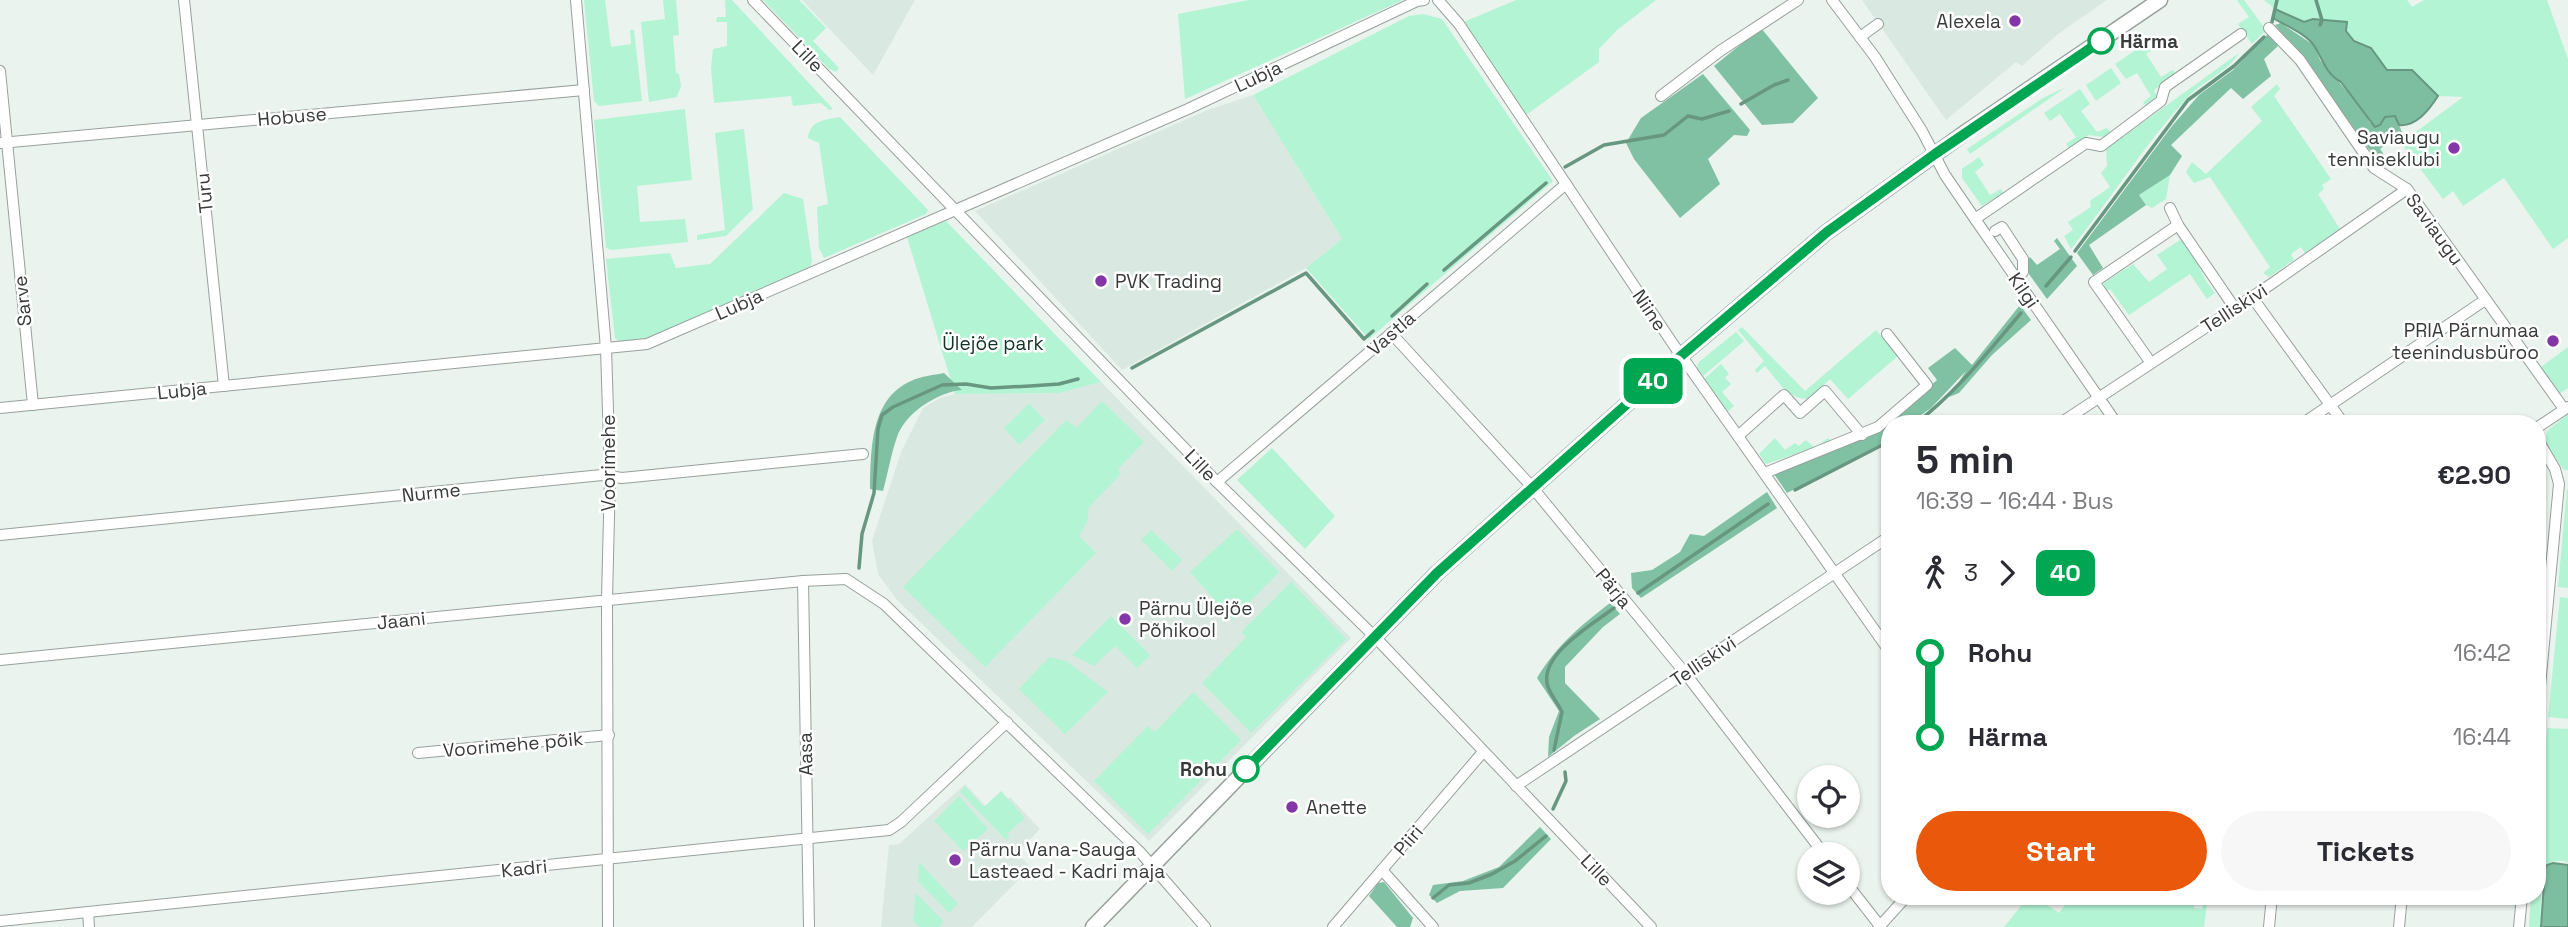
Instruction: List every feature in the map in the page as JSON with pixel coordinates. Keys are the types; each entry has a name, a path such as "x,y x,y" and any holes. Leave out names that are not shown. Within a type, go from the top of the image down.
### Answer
{"main road":[{"path":"1093,927 1437,573 1682,355 1827,232 1935,154 2161,0"}],"street":[{"name":"Turu","path":"184,0 224,386"},
{"name":"Voorimehe","path":"576,0 606,348 610,476 607,599 608,927"},
{"name":"Lille","path":"753,0 1217,482 1375,637 1651,927"},
{"name":"Lubja","path":"0,408 647,344 1188,108 1424,0"},
{"name":"Niine","path":"1438,0 1459,24 1682,355 1881,639"},
{"path":"1661,96 1720,51 1798,0"},
{"path":"1832,0 1860,37 1935,154"},
{"path":"1860,37 1878,24"},
{"name":"Saviaugu","path":"2269,27 2300,60 2374,168 2407,190 2484,300 2566,408"},
{"path":"1975,219 2086,143 2101,146 2161,102 2165,87 2241,34"},
{"name":"Sarve","path":"0,71 3,143 33,405"},
{"name":"Hobuse","path":"3,143 583,90"},
{"name":"Kilgi","path":"1935,154 1945,175 2111,415"},
{"name":"Vastla","path":"1217,482 1566,184"},
{"name":"Telliskivi","path":"2073,415 2252,297 2407,190"},
{"path":"2170,208 2178,225 2234,307"},
{"path":"2151,363 2094,282 2178,225"},
{"path":"1995,231 2002,227 2023,259 2023,272"},
{"path":"2252,297 2337,415"},
{"path":"2315,415 2484,300"},
{"name":"Pärja","path":"1391,333 1532,487 1685,673 1815,842"},
{"path":"1887,334 1927,385 1892,415"},
{"path":"1738,436 1784,395 1800,413 1825,391 1862,435"},
{"path":"2546,422 2566,408"},
{"path":"1765,473 1862,435 1881,424"},
{"name":"Nurme","path":"0,535 602,475 622,478 863,454"},
{"path":"2546,454 2555,469 2558,484 2546,618"},
{"name":"Telliskivi","path":"1516,786 1881,543"},
{"path":"803,580 846,579 884,604 1153,865 1205,927"},
{"name":"Jaani","path":"0,660 803,580"},
{"name":"Aasa","path":"803,580 808,927"},
{"name":"Kadri","path":"0,921 889,830 901,822 1007,722"},
{"name":"Voorimehe põik","path":"418,753 608,735"},
{"name":"Piiri","path":"1332,927 1483,752"},
{"path":"1382,870 1433,927"},
{"path":"1860,901 1880,927 1899,905"},
{"path":"2269,927 2271,905"},
{"path":"2399,927 2401,905"},
{"path":"2519,927 2521,905"},
{"path":"88,912 89,927"}],"shaded area":[{"path":"802,0 915,0 873,75"},
{"path":"1862,0 2107,0 2058,34 2022,66 2016,62 1946,120"},
{"path":"2275,9 2304,22 2313,19 2347,22 2346,31 2354,41 2371,48 2387,70 2412,70 2438,96 2426,112 2411,123 2399,125 2395,116 2385,117 2380,125 2375,127 2341,82 2328,71 2311,42 2273,18"},
{"path":"2281,23 2315,46 2320,60 2365,112 2370,123 2395,116 2402,132 2380,149 2390,163 2385,167 2368,148 2309,65 2275,25"},
{"path":"1761,28 1818,98 1793,123 1762,125 1714,66"},
{"path":"2268,34 2278,46 2264,59 2271,76 2243,99 2231,88 2171,145 2182,156 2170,175 2139,195 2146,205 2089,245 2103,268 2093,275 2077,253 2172,126 2199,95 2233,70"},
{"path":"1703,74 1750,130 1747,136 1734,135 1708,159 1720,184 1680,218 1634,159 1626,143 1641,118"},
{"path":"1253,95 1342,239 1306,268 1122,370 975,211 1210,109"},
{"path":"2057,238 2077,266 2047,299 2029,274 2028,260 2030,257 2037,265 2060,249 2054,241"},
{"path":"2020,305 2031,320 1992,355 1959,393 1949,397 1966,371 1921,415 1897,415 1937,380 1928,368 1955,348 1972,365"},
{"path":"944,373 962,390 933,399 907,420 897,437 883,491 870,489 873,442 880,413 887,400 911,381"},
{"name":"Pärnu Ülejõe Põhikool","path":"1101,382 1351,638 1149,841 897,600 878,574 872,541 901,452 923,408 940,398 955,394 1060,393"},
{"path":"1881,423 1881,444 1787,493 1774,474"},
{"path":"1767,492 1777,508 1641,598 1632,588 1631,573 1652,570 1680,552 1690,534 1704,536"},
{"path":"1610,603 1620,614 1603,627 1565,667 1565,683 1600,719 1548,757 1549,737 1559,711 1537,678 1569,637"},
{"name":"Pärnu Vana-Sauga Lasteaed - Kadri maja","path":"965,784 993,814 1010,797 1040,829 1017,853 1031,867 972,927 881,927 889,845 899,844"},
{"path":"1540,827 1551,839 1503,888 1460,891 1437,903 1429,895 1433,885 1463,881 1499,867"},
{"path":"2547,865 2568,865 2568,927 2541,927 2542,905 2546,905"},
{"path":"1384,882 1413,918 1410,927 1397,927 1369,896 1378,883"}],"green space":[{"path":"584,0 605,0 611,47 631,44 630,30 634,30 642,101 599,106 594,101"},
{"path":"663,0 676,0 679,35 673,36 676,73 679,74 681,86 677,97 649,102 641,22 665,19"},
{"path":"725,0 732,0 833,109 829,110 821,103 793,106 791,96 714,103 711,68 713,49 727,46 727,22 716,22 717,17 726,17"},
{"path":"763,0 799,0 826,28 813,41 839,68 836,72 829,69"},
{"path":"1249,0 1403,0 1185,99 1178,14"},
{"path":"1516,0 1656,0 1617,30 1599,49 1599,62 1522,118 1459,24"},
{"path":"2237,0 2244,0 2266,30 2252,44 2238,24 2249,17"},
{"path":"2264,0 2407,0 2412,7 2424,0 2547,0 2568,59 2568,238 2553,249 2504,178 2463,206 2453,191 2443,199 2401,143 2463,97 2438,96 2412,70 2387,71 2369,47 2349,34 2346,22 2313,19 2304,22 2275,9"},
{"path":"1423,14 1442,19 1553,181 1369,339 1306,268 1342,239 1253,95 1409,16"},
{"path":"2152,39 2157,46 2146,54 2161,77 2173,70 2176,75 2154,90 2157,97 2146,106 2143,102 2151,96 2137,73 2126,79 2115,64"},
{"path":"2239,53 2227,67 2192,93 2171,117 2071,249 2064,236 2073,230 2068,222 2091,207 2090,201 2110,187 2101,173 2107,166 2106,149"},
{"path":"2111,68 2121,83 2096,101 2086,85"},
{"path":"2277,84 2280,89 2274,96 2331,179 2322,185 2324,189 2318,194 2340,229 2305,253 2301,247 2291,254 2294,260 2269,277 2263,273 2270,267 2210,177 2194,183 2186,172 2192,162 2206,174 2262,121 2251,107"},
{"path":"2066,87 1970,154 1967,149 2043,98"},
{"path":"2080,89 2090,104 2081,111 2097,132 2107,128 2111,133 2104,137 2089,135 2069,148 2066,144 2076,137 2060,114 2050,121 2044,113"},
{"path":"685,109 692,180 637,186 640,222 685,219 688,242 612,250 606,248 594,120"},
{"path":"840,117 928,210 926,214 824,258 819,248 817,207 828,204 819,143 808,138 815,124"},
{"path":"744,129 753,209 726,236 697,240 697,235 725,230 715,133"},
{"path":"1979,157 1984,165 1975,172 1990,195 2001,189 2003,193 1982,206 1962,178 1962,169"},
{"path":"2170,175 2166,199 2152,208 2146,205 2139,195"},
{"path":"784,193 803,199 812,260 810,268 649,338 621,343 615,338 606,259 670,253 676,268 710,264"},
{"name":"Ülejõe park","path":"946,221 1101,382 1060,393 955,394 907,237"},
{"path":"2180,240 2192,249 2215,293 2207,299 2190,274 2129,315 2110,289 2105,293 2104,283 2133,264 2149,282 2167,269 2157,255"},
{"path":"1742,327 1805,391 1876,330 1898,356 1848,399 1830,379 1809,399 1801,398 1789,393 1765,366 1757,373 1755,370 1764,361 1738,330"},
{"path":"1736,332 1744,341 1702,377 1696,369 1699,362"},
{"path":"2568,347 2568,388 2559,394 2541,367"},
{"path":"1721,364 1729,374 1725,378 1731,384 1722,392 1734,406 1727,412 1703,380"},
{"path":"1102,401 1144,442 1118,469 1121,474 1089,507 1087,522 1079,536 1096,553 985,667 903,587 1066,420 1076,428"},
{"path":"1029,403 1045,420 1019,445 1004,428"},
{"path":"2568,414 2568,470 2564,470 2546,444 2547,431"},
{"path":"1775,438 1785,450 1795,443 1799,446 1806,440 1815,448 1766,464 1759,454"},
{"path":"1828,438 1832,442 1816,447"},
{"path":"1272,448 1335,516 1305,549 1237,480"},
{"path":"2568,490 2568,588 2558,587"},
{"path":"1237,529 1279,572 1232,620 1190,572"},
{"path":"1151,530 1182,560 1172,571 1141,540"},
{"path":"1291,582 1346,639 1251,733 1202,683 1246,637 1241,632"},
{"path":"2560,597 2568,598 2568,719 2548,717"},
{"path":"1111,616 1150,655 1137,668 1115,646 1094,666 1072,655"},
{"path":"1049,657 1066,661 1108,692 1065,734 1019,689"},
{"path":"1193,692 1241,740 1148,834 1094,781 1148,726 1155,732"},
{"path":"2547,728 2568,729 2568,863 2555,861 2546,865"},
{"path":"965,786 984,807 1001,791 1025,818 1007,834 1010,837 1006,840 960,792"},
{"path":"959,796 988,829 963,851 934,821"},
{"path":"919,862 958,904 949,913 918,881"},
{"path":"916,893 944,922 939,927 919,927 913,920"},
{"path":"2022,905 2047,905 2059,913 2065,905 2194,905 2194,908 2202,909 2203,905 2207,905 2204,927 2004,927"},
{"path":"2530,905 2541,905 2540,927 2529,927"}],"waterway":[{"path":"2272,22 2277,0"},
{"path":"2316,0 2322,20 2320,25"},
{"path":"2075,251 2188,100 2234,66 2264,37"},
{"path":"1741,104 1788,80"},
{"path":"1565,167 1604,145 1664,135 1688,116 1702,119 1729,111"},
{"path":"1444,270 1546,183"},
{"path":"2046,286 2071,257"},
{"path":"1132,368 1306,273 1364,339 1373,331"},
{"path":"1392,316 1427,284"},
{"path":"1926,415 1958,386 2021,313"},
{"path":"859,568 862,534 874,493 878,429 882,415 893,407 942,385 966,384 991,388 1059,384 1078,379"},
{"path":"1795,490 1881,446"},
{"path":"1638,593 1768,504"},
{"path":"1554,750 1562,712 1547,683 1552,661 1571,640 1614,608"},
{"path":"1553,809 1566,781 1565,772"},
{"path":"1433,898 1449,885 1469,883 1492,874 1515,861 1546,836"}],"bus line":[{"name":"40","path":"1246,769 1437,573 1682,355 1827,232 1935,154 2101,41"}],"place":[{"name":"Alexela","path":"2015,21"},
{"name":"Härma","path":"2101,41"},
{"name":"Saviaugu tenniseklubi","path":"2454,148"},
{"name":"PVK Trading","path":"1101,281"},
{"name":"PRIA Pärnumaa teenindusbüroo","path":"2553,341"},
{"name":"Pärnu Ülejõe Põhikool","path":"1125,619"},
{"name":"Rohu","path":"1246,769"},
{"name":"Anette","path":"1292,807"},
{"name":"Pärnu Vana-Sauga Lasteaed - Kadri maja","path":"955,860"}]}
